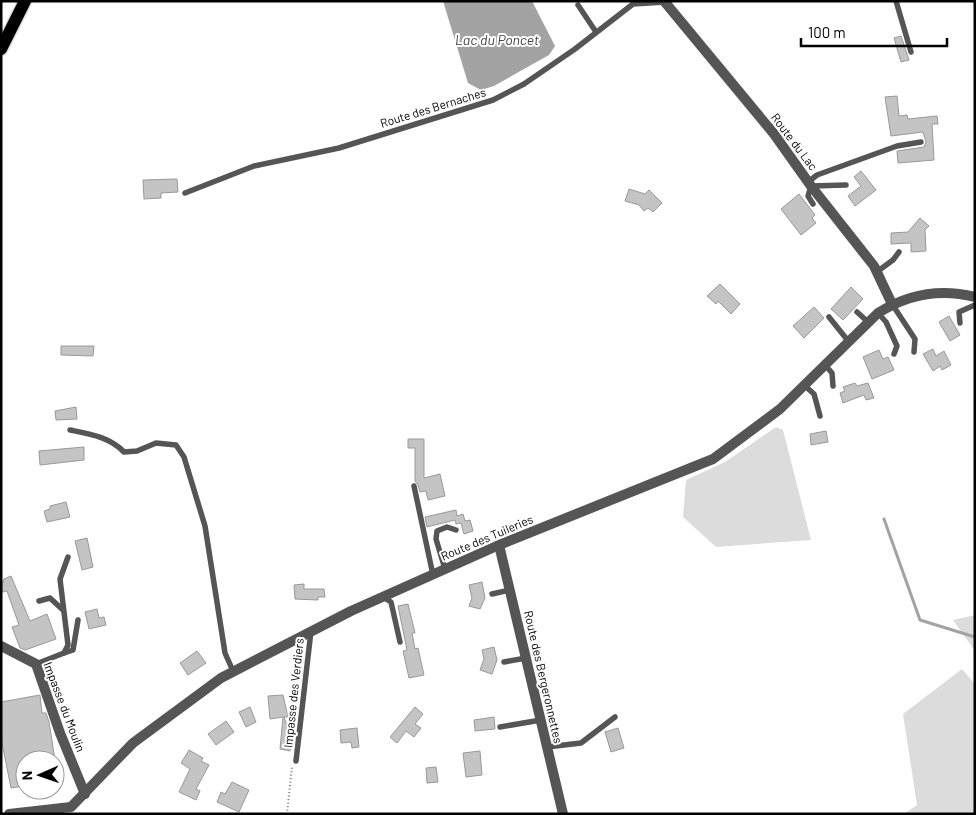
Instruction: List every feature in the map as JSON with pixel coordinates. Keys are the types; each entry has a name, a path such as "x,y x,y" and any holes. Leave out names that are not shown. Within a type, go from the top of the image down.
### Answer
{"main road":[{"path":"1,49 25,1"}],"street":[{"name":"Route du Lac","path":"664,2 774,134 809,184 878,271 892,304"},
{"name":"Route des Tuileries","path":"9,814 73,810 85,794 133,743 190,700 233,671 311,631 499,546 713,459 780,409 868,322 892,304 921,294 932,293 975,297"},
{"name":"Route des Bergeronnettes","path":"499,546 563,814"},
{"name":"Impasse du Moulin","path":"1,646 36,664 60,733 85,794"}],"lane":[{"path":"896,1 911,52"},
{"name":"Route des Bernaches","path":"185,193 254,166 339,148 493,100 524,84 575,49 633,3 664,2"},
{"path":"578,5 596,32"},
{"path":"813,204 808,196 809,184 818,175 897,146 921,142"},
{"path":"809,184 846,185"},
{"path":"878,271 893,260 899,252"},
{"path":"892,304 915,339 914,352"},
{"path":"960,323 959,312 975,305"},
{"path":"857,312 868,322"},
{"path":"878,314 886,322 897,346 894,354"},
{"path":"829,317 849,342"},
{"path":"825,364 832,373 833,386"},
{"path":"804,385 814,394 820,416"},
{"path":"70,430 93,435 117,444 124,452 137,451 156,443 176,446 184,457 205,526 225,653 233,671"},
{"path":"414,486 432,575"},
{"path":"446,569 436,539 437,531 447,527 456,530"},
{"path":"64,653 68,645 60,579 68,557"},
{"path":"492,594 510,590"},
{"path":"383,597 391,602 400,642"},
{"path":"39,602 50,598 63,610"},
{"path":"36,664 73,650 78,620"},
{"name":"Impasse des Verdiers","path":"296,761 311,631"},
{"path":"504,662 526,658"},
{"path":"547,747 580,743 615,717"},
{"path":"500,727 541,720"}],"path":[{"name":"Impasse des Verdiers","path":"287,814 288,790 293,761 296,761"}],"shaded area":[{"path":"776,427 783,430 811,540 716,547 683,517 686,480 725,462"},
{"path":"975,615 975,651 953,620"},
{"path":"962,669 975,684 975,814 904,814 917,805 903,714"}],"water":[{"name":"Lac du Poncet","path":"443,1 532,1 555,46 549,55 494,86 481,90 468,83"}],"building":[{"path":"901,36 909,60 901,62 894,38"},
{"path":"897,96 899,116 907,115 908,119 937,116 938,124 932,124 934,160 898,163 897,151 924,147 926,142 923,132 891,136 885,97"},
{"path":"861,171 876,190 855,206 848,196 861,186 854,177"},
{"path":"177,179 178,192 161,193 161,198 144,199 143,180"},
{"path":"629,189 645,194 649,190 662,203 653,212 648,208 644,211 639,205 625,201"},
{"path":"799,194 815,215 812,218 816,223 801,235 781,209"},
{"path":"920,218 929,226 925,230 926,251 911,252 911,243 891,244 891,233 908,232"},
{"path":"720,284 740,304 731,314 718,301 716,304 707,296"},
{"path":"851,287 863,299 843,320 831,309"},
{"path":"814,307 824,318 804,338 793,326"},
{"path":"949,316 960,335 950,341 939,322"},
{"path":"61,346 94,346 93,356 61,355"},
{"path":"933,349 936,356 944,351 951,365 942,370 940,366 933,371 923,354"},
{"path":"879,350 883,359 888,357 894,370 872,379 863,357"},
{"path":"855,383 857,386 868,383 874,398 866,400 864,395 843,403 840,393 845,391 843,387"},
{"path":"76,407 77,419 56,420 55,411"},
{"path":"826,431 828,442 811,445 810,434"},
{"path":"408,439 424,439 424,478 440,474 445,496 428,500 426,491 420,492 415,481 415,448 408,448"},
{"path":"84,447 84,460 40,465 39,451"},
{"path":"66,502 70,517 47,522 44,511 50,509 50,506"},
{"path":"456,510 457,516 463,514 465,521 470,520 473,531 464,534 461,523 456,524 455,520 427,527 425,517"},
{"path":"87,538 93,567 82,570 75,541"},
{"path":"11,576 30,621 47,614 56,639 25,650 20,648 12,627 19,625 7,591 3,592 1,588 4,579"},
{"path":"482,582 485,598 480,609 469,606 472,598 469,585"},
{"path":"304,584 304,589 324,589 325,597 318,597 318,600 295,599 294,585"},
{"path":"408,604 415,633 412,633 415,649 418,648 424,675 409,678 403,651 407,650 398,606"},
{"path":"97,609 99,618 104,617 106,625 89,629 85,612"},
{"path":"494,647 497,660 492,674 480,670 484,659 482,650"},
{"path":"197,651 206,663 188,675 180,663"},
{"path":"40,695 42,713 46,713 49,722 53,750 15,750 15,787 11,788 1,738 1,702"},
{"path":"283,695 288,717 284,717 289,731 293,732 290,751 280,749 283,717 270,719 268,696"},
{"path":"250,707 256,722 246,727 239,712"},
{"path":"415,707 423,714 415,724 421,728 414,737 406,731 397,743 390,737"},
{"path":"494,717 495,729 475,731 474,720"},
{"path":"226,721 234,732 216,745 208,734"},
{"path":"357,728 359,747 352,748 351,742 341,743 340,730"},
{"path":"618,728 624,748 611,752 605,732"},
{"path":"189,750 203,758 201,761 209,765 196,789 200,791 196,800 179,792 190,769 181,763"},
{"path":"480,751 482,775 466,777 463,753"},
{"path":"436,767 438,782 427,783 426,768"},
{"path":"232,782 249,790 239,812 217,802 221,792 225,794"}],"waterway":[{"path":"884,519 920,620 975,637"}]}
